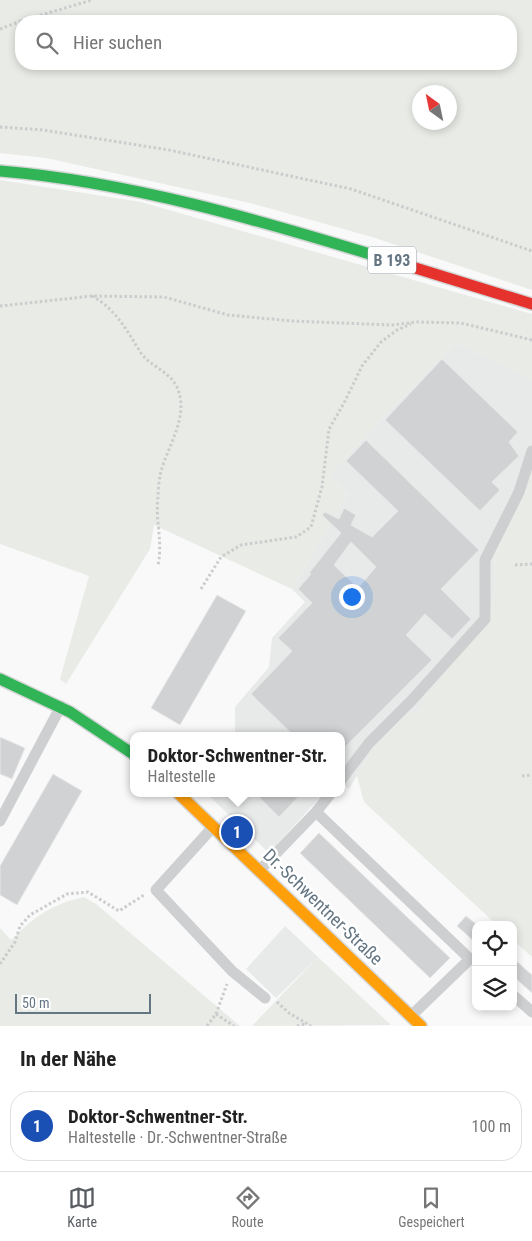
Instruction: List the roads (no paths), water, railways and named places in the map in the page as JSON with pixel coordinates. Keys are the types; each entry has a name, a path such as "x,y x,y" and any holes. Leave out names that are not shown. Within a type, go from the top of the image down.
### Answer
{"main road":[{"name":"B 193","path":"0,171 40,174 181,202 316,237 532,304"},
{"path":"0,679 61,706 101,730 130,752"},
{"name":"Dr.-Schwentner-Straße","path":"182,797 422,1026"}],"lane":[{"path":"345,775 369,743 485,619 485,560 519,492 532,451"},
{"path":"1,814 61,706"},
{"path":"259,871 316,812 328,797"},
{"path":"316,812 472,961"},
{"path":"213,826 156,890 232,971 265,998"},
{"path":"411,1016 472,963"},
{"path":"517,999 532,1012"}],"place":[{"name":"Doktor-Schwentner-Str.","path":"237,832"}]}
